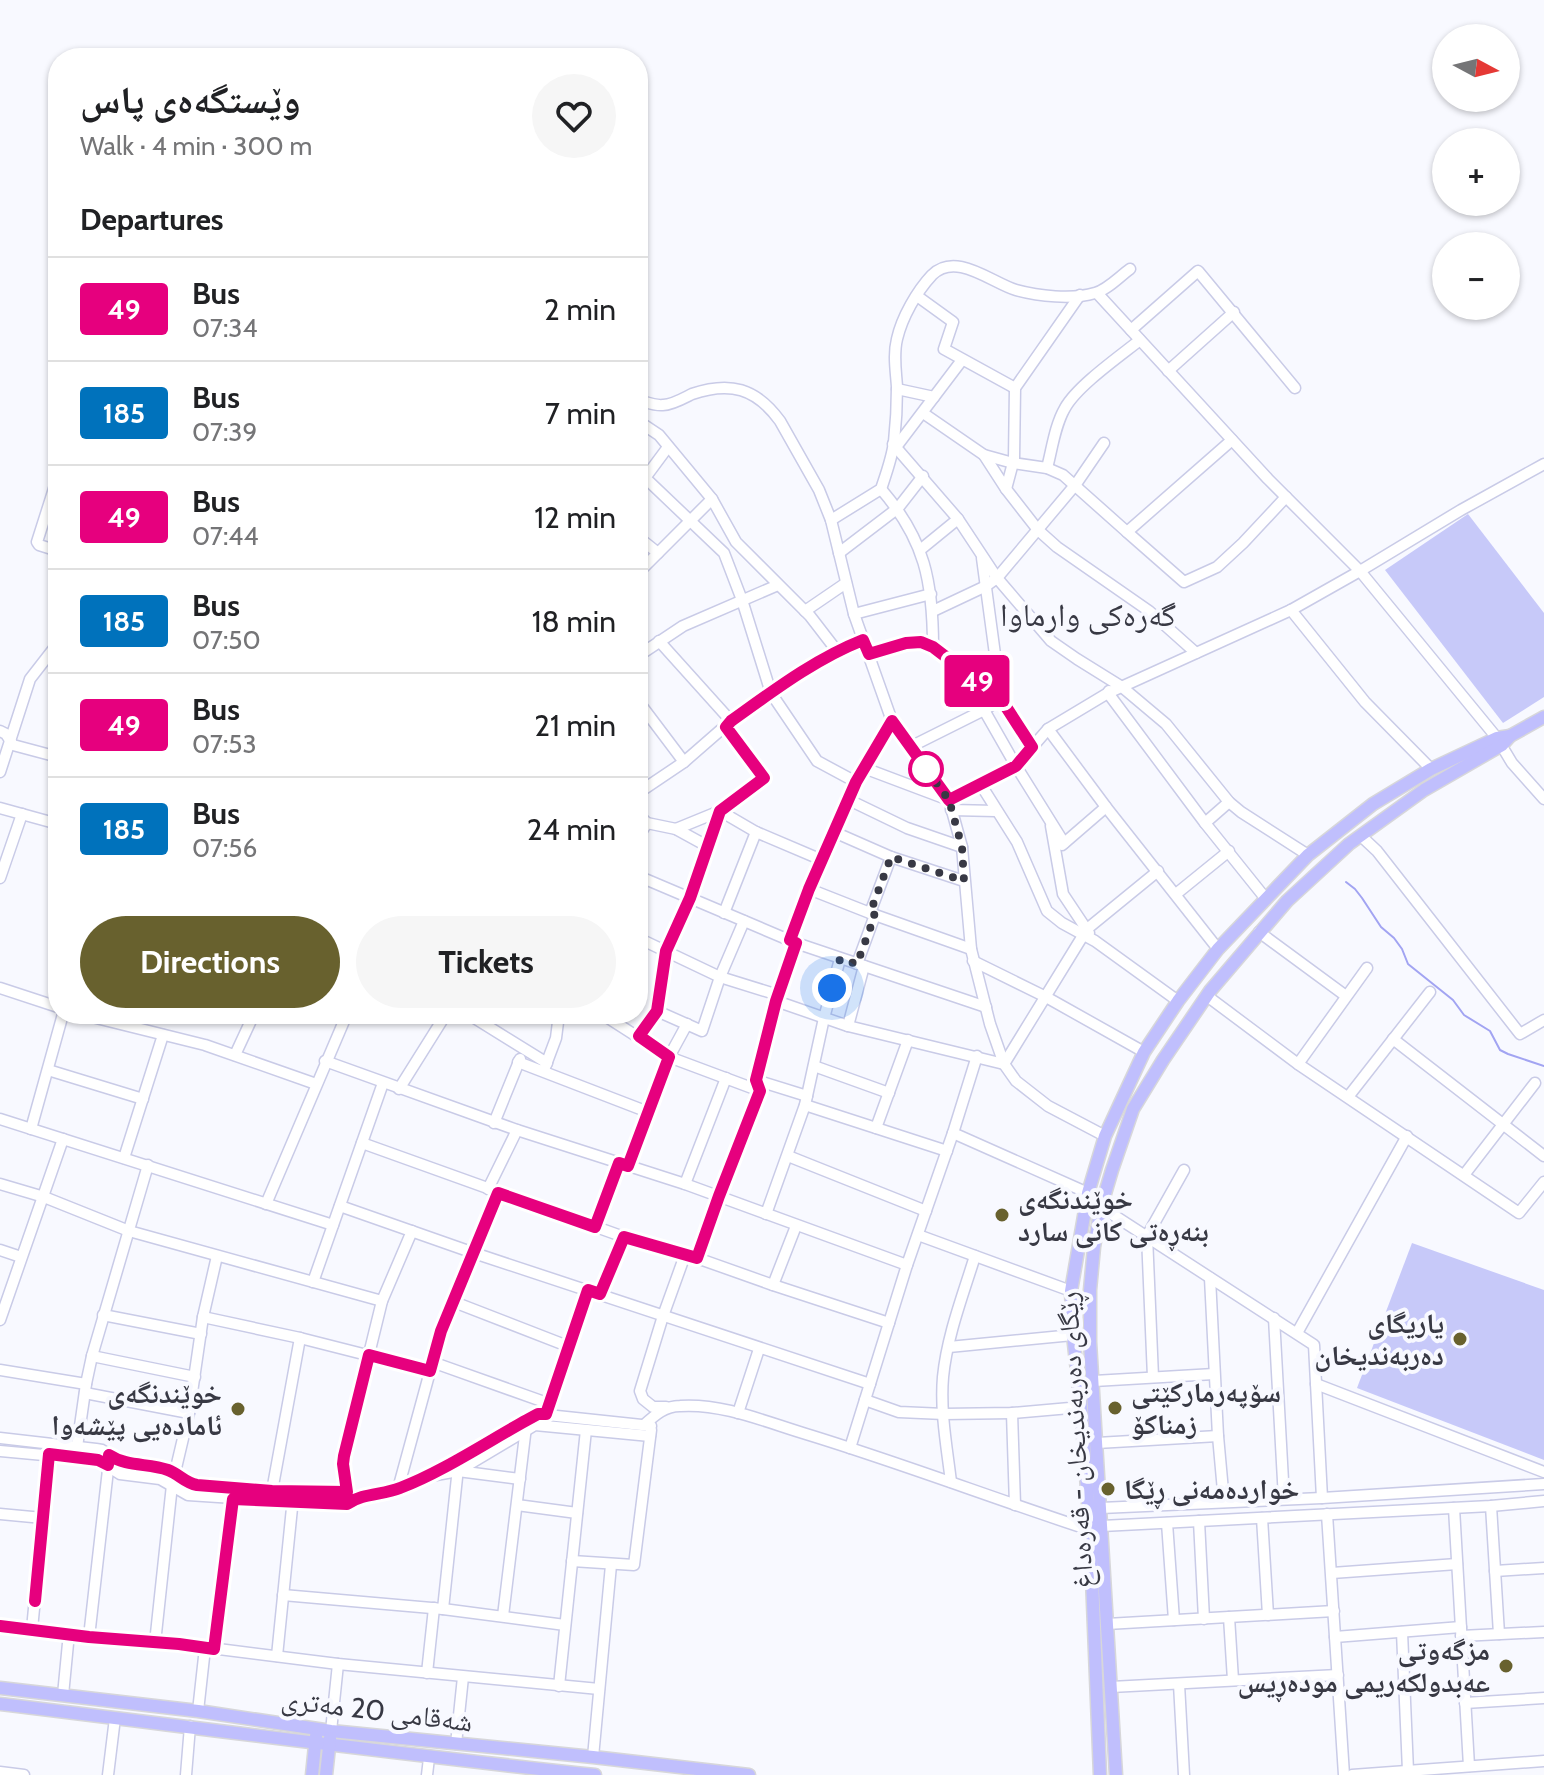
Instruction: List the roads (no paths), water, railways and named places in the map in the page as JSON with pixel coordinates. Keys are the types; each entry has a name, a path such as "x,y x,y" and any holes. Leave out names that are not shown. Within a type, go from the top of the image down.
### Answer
{"main road":[{"name":"ڕێگای دەربەندیخان - قەرەداغ","path":"1116,1775 1107,1624 1096,1528 1101,1508 1090,1342 1090,1290 1101,1207 1133,1109 1207,996 1259,932 1314,875 1424,790 1503,739 1544,717"},
{"path":"1100,1775 1096,1528 1073,1338 1071,1291 1088,1193 1105,1136 1144,1052 1178,1001 1218,949 1308,855 1373,804 1431,769 1503,739"},
{"path":"1239,927 1259,932 1263,923 1257,919 1255,912 1262,904"},
{"path":"1073,1338 1090,1342"},
{"path":"5,1705 6,1689"},
{"name":"شەقامی 20 مەتری","path":"6,1689 198,1711 331,1731 749,1775"},
{"name":"شەقامی 20 مەتری","path":"5,1705 190,1726 516,1770 595,1775"},
{"path":"312,1775 317,1729"},
{"path":"326,1775 331,1731"},
{"path":"516,1770 524,1751"}],"street":[{"path":"831,520 881,489 894,449 897,339 917,296 936,272 943,268 964,268 1012,289 1054,296 1097,293 1130,269"},
{"path":"1131,330 1198,271 1295,388"},
{"path":"1097,293 1232,440 1360,571 1503,739 1512,763 1544,799"},
{"path":"1006,489 1013,463 1015,388 1080,295"},
{"path":"917,296 953,322 944,349 1015,388"},
{"path":"1168,371 1234,312"},
{"path":"1047,468 1066,405 1140,340"},
{"path":"894,449 962,360"},
{"path":"648,402 664,405 708,390 731,387 758,398 773,411 797,449 831,520 854,614 892,721 950,805 962,847 972,955 1004,1064 1016,1081 1048,1106 1105,1136"},
{"path":"897,389 934,397"},
{"path":"923,413 984,455 1047,468 1063,475 1184,582 1217,567 1286,497"},
{"path":"648,428 659,435 712,499 736,542 805,611 837,651"},
{"path":"1127,532 1232,440"},
{"path":"933,611 997,578 1076,484 1104,443"},
{"path":"648,467 668,447"},
{"path":"894,449 923,476 958,519 997,578 1051,641 1122,687 1166,724 1229,802 1308,855"},
{"path":"984,455 1038,530 1057,547 1149,611 1196,653"},
{"path":"950,805 1016,766 1048,729 1108,693 1291,610 1544,464"},
{"path":"839,553 898,508 923,476"},
{"path":"648,481 724,553 771,693 817,761 856,782"},
{"path":"881,489 898,508 920,550 931,594 933,647"},
{"path":"648,563 712,499"},
{"path":"48,507 37,542 48,549"},
{"path":"920,550 958,519"},
{"path":"724,553 736,542"},
{"path":"648,545 658,553"},
{"path":"982,555 1001,699"},
{"path":"805,611 846,583"},
{"path":"648,649 683,626 778,585"},
{"path":"854,614 931,594"},
{"path":"1291,610 1365,702 1431,769"},
{"path":"648,786 684,762 771,693 837,651 863,640"},
{"path":"659,641 729,724 764,778 720,811 676,829"},
{"path":"869,654 906,643 921,642 933,647 1001,699 1032,747"},
{"path":"0,772 30,679 48,656"},
{"path":"1109,679 1108,693 1229,851 1262,904"},
{"path":"910,747 1001,699"},
{"path":"984,710 1050,820 1060,847 1063,894 1085,932"},
{"path":"648,716 684,762"},
{"path":"697,1258 756,1085 777,998 809,889 856,782 892,721"},
{"path":"1048,729 1218,949"},
{"path":"0,731 13,745 48,754"},
{"path":"864,768 950,805 996,811"},
{"path":"981,785 1017,842 1047,911 1056,919 1085,932 1178,1001"},
{"path":"849,800 907,828 962,847"},
{"path":"1205,823 1229,802"},
{"path":"1060,847 1106,807"},
{"path":"0,808 48,821"},
{"path":"720,811 756,832 822,860"},
{"path":"648,1024 657,1011 666,951 690,898 720,811"},
{"path":"0,878 22,814"},
{"path":"648,823 676,829 707,846"},
{"path":"724,913 756,832"},
{"path":"834,832 891,857 964,881"},
{"path":"1361,836 1377,851 1520,1034 1544,1020"},
{"path":"1176,894 1229,851"},
{"path":"848,1026 860,965 891,857"},
{"path":"1004,1064 1085,932 1158,871"},
{"path":"648,880 793,942 986,1007"},
{"path":"809,889 972,955 1144,1052"},
{"path":"657,1011 702,1031 720,977 744,921"},
{"path":"1259,932 1346,996"},
{"path":"648,943 720,977 824,1018 1004,1064"},
{"path":"766,1214 806,1100 840,959"},
{"path":"1298,1064 1367,968"},
{"path":"1,991 48,1004"},
{"path":"1348,1097 1430,992"},
{"path":"1207,996 1298,1064 1519,1213 1544,1182"},
{"path":"31,1129 60,1024"},
{"path":"120,1024 205,1045 316,1084"},
{"path":"235,1055 249,1024"},
{"path":"266,1204 342,1024"},
{"path":"399,1089 440,1024"},
{"path":"484,1024 544,1062 648,1112"},
{"path":"544,1062 556,1038 558,1024"},
{"path":"619,1024 669,1057 726,1078 806,1100 876,1128 947,1151"},
{"path":"639,1036 648,1024"},
{"path":"595,1227 648,1112 669,1057 687,1024"},
{"path":"124,1158 163,1035"},
{"path":"1393,1039 1544,1156"},
{"path":"876,1128 908,1040"},
{"path":"494,1123 524,1049"},
{"path":"850,1448 977,1056"},
{"path":"325,1061 494,1123 685,1184 907,1265"},
{"path":"518,1062 544,1062"},
{"path":"814,1066 889,1093"},
{"path":"48,1070 143,1099"},
{"path":"685,1184 726,1078"},
{"path":"313,1282 383,1083"},
{"path":"1464,1175 1535,1083"},
{"path":"0,1119 333,1225"},
{"path":"398,1489 441,1331 474,1253 493,1191 517,1130"},
{"path":"953,1133 1088,1193"},
{"path":"1297,1333 1407,1136"},
{"path":"0,1320 63,1139"},
{"path":"362,1143 624,1237 697,1258 889,1323"},
{"path":"788,1156 926,1211"},
{"path":"77,1447 92,1356 148,1165"},
{"path":"1153,1377 1147,1236 1184,1170"},
{"path":"0,1184 44,1197 129,1231 382,1301"},
{"path":"340,1206 870,1384"},
{"path":"1101,1207 1314,1345 1322,1498"},
{"path":"773,1285 796,1226"},
{"path":"350,1498 344,1456 382,1301 412,1231"},
{"path":"918,1235 1071,1291"},
{"path":"600,1294 624,1237"},
{"path":"0,1250 21,1257"},
{"path":"572,1561 634,1565 650,1422 640,1391 685,1255"},
{"path":"155,1643 172,1485 189,1413 203,1317 217,1256"},
{"path":"951,1482 943,1377 975,1256"},
{"path":"1210,1278 1224,1502"},
{"path":"458,1471 548,1409 588,1290"},
{"path":"454,1302 570,1347"},
{"path":"103,1315 201,1334"},
{"path":"203,1317 431,1366 548,1409 650,1422 671,1407"},
{"path":"1274,1318 1284,1499"},
{"path":"272,1491 300,1338"},
{"path":"949,1347 1073,1338"},
{"path":"738,1413 759,1349"},
{"path":"92,1356 195,1377"},
{"path":"0,1370 189,1413"},
{"path":"1094,1381 1214,1374"},
{"path":"1316,1384 1544,1472"},
{"path":"865,1400 899,1412 944,1414 1012,1413 1081,1407"},
{"path":"0,1438 102,1450 120,1474 156,1478 188,1495 233,1499 350,1498 398,1489 526,1425 586,1430 650,1422 671,1407 697,1406 738,1413 1015,1505 1096,1528 1544,1501"},
{"path":"1012,1413 1015,1505"},
{"path":"503,1616 526,1425"},
{"path":"559,1686 586,1430"},
{"path":"1097,1443 1218,1436"},
{"path":"0,1451 122,1462 168,1470 191,1484 272,1491 293,1497"},
{"path":"32,1629 49,1454"},
{"path":"427,1673 459,1458"},
{"path":"89,1637 109,1460"},
{"path":"426,1477 458,1471 520,1479"},
{"path":"1101,1508 1544,1484"},
{"path":"1389,1494 1390,1511"},
{"path":"277,1656 293,1497"},
{"path":"198,1711 233,1499"},
{"path":"517,1505 577,1513"},
{"path":"1491,1506 1499,1634"},
{"path":"1454,1508 1469,1766"},
{"path":"0,1514 43,1518"},
{"path":"1327,1514 1344,1775"},
{"path":"1262,1518 1268,1615"},
{"path":"1199,1521 1204,1619"},
{"path":"1167,1523 1174,1620"},
{"path":"1332,1573 1457,1564"},
{"path":"593,1757 611,1565"},
{"path":"1495,1571 1544,1568"},
{"path":"283,1595 438,1609 565,1625"},
{"path":"1107,1624 1334,1611"},
{"path":"1229,1617 1233,1680"},
{"path":"0,1626 338,1664 599,1689"},
{"path":"1402,1632 1408,1771"},
{"path":"1335,1637 1402,1632 1544,1632"},
{"path":"63,1695 69,1633"},
{"path":"331,1731 338,1664"},
{"path":"1111,1687 1338,1675"},
{"path":"456,1744 463,1677"},
{"path":"1179,1684 1184,1775"},
{"path":"1465,1703 1544,1698"},
{"path":"108,1775 115,1718"},
{"path":"186,1775 190,1726"},
{"path":"427,1775 429,1758"},
{"path":"1352,1775 1444,1772 1469,1766 1544,1761"},
{"path":"0,1772 24,1775"}],"waterway":[{"path":"1346,882 1355,889 1381,927 1394,938 1408,964 1453,1000 1464,1015 1490,1031 1500,1050 1544,1066"}],"place":[{"name":"خوێندنگەی بنەڕەتی کانی سارد","path":"1002,1215"},
{"name":"یاریگاى ده‌ربه‌ندیخان","path":"1460,1339"},
{"name":"سۆپەرمارکێتی زمناکۆ","path":"1115,1408"},
{"name":"خوێندنگەی ئامادەیی پێشەوا","path":"238,1409"},
{"name":"خواردەمەنی ڕێگا","path":"1108,1489"},
{"name":"مزگەوتی عەبدولکەریمی مودەڕیس","path":"1506,1666"}],"district":[{"name":"گەرەکی وارماوا","path":"1088,615"}]}
